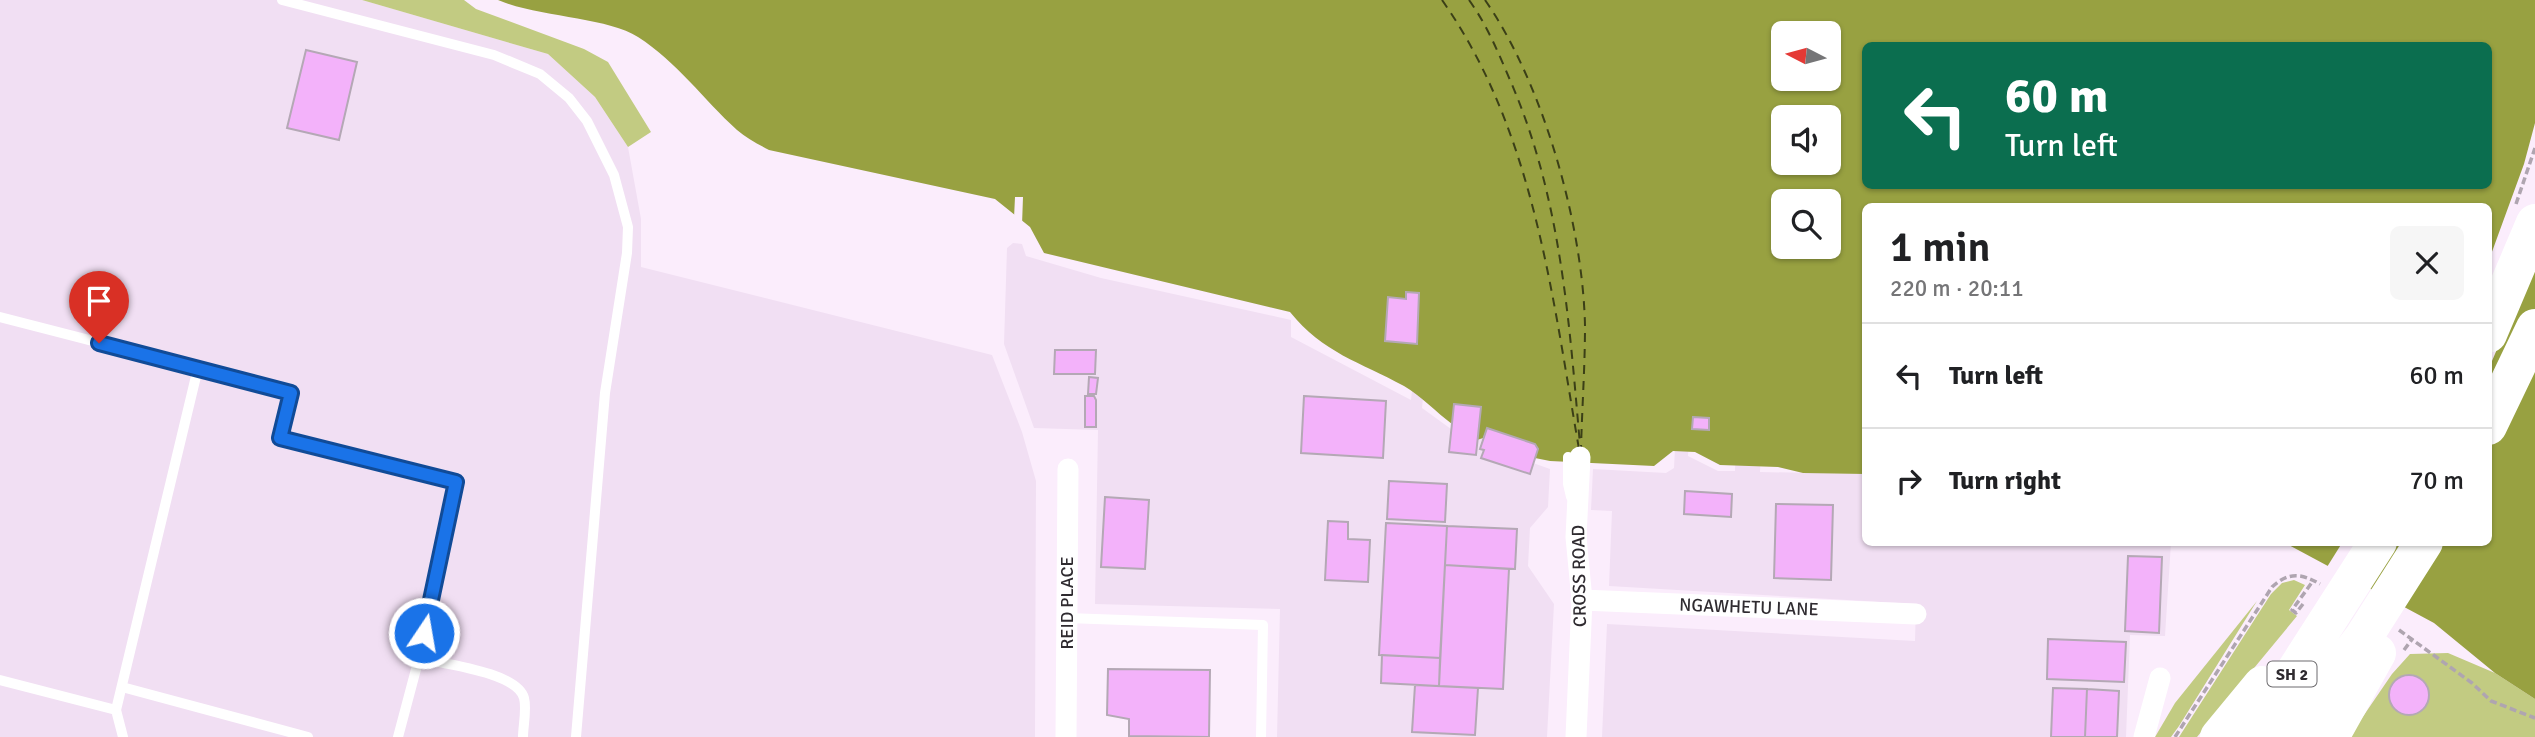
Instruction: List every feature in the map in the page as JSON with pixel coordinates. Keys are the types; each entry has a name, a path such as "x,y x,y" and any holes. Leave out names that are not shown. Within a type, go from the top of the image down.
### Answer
{"highway":[{"path":"2492,325 2535,223"},
{"path":"2492,418 2535,328"},
{"name":"SH 2","path":"2253,737 2320,596 2374,546"},
{"path":"2330,737 2423,546"},
{"path":"2219,737 2274,670 2320,596"},
{"name":"SH 2","path":"2289,737 2377,637"}],"street":[{"name":"CROSS ROAD","path":"1574,457 1578,512 1576,537 1582,600 1576,737"},
{"name":"REID PLACE","path":"1066,737 1068,469"},
{"name":"NGAWHETU LANE","path":"1582,600 1916,614"},
{"path":"2144,737 2160,678"}],"lane":[{"path":"282,0 494,55 540,74 569,98 587,121 614,174 628,227 627,253 605,393 576,737"},
{"path":"0,317 291,393 280,438 456,482 419,659 398,737"},
{"path":"123,737 116,710 198,368"},
{"path":"1067,618 1263,625 1261,737"},
{"path":"419,659 501,677 515,685 524,698 523,737"},
{"path":"0,680 116,710"},
{"path":"122,687 308,737"}],"path":[{"path":"2175,737 2272,587 2282,578 2292,575 2320,596"},
{"path":"2320,596 2292,610 2296,613 2304,602 2320,596"},
{"path":"2377,637 2413,638 2491,701 2535,718"}],"shaded area":[{"path":"0,0 362,0 548,54 595,97 628,147 641,219 641,267 992,355 1022,432 1036,481 1035,737 0,737"},
{"path":"362,0 464,0 476,9 584,49 608,62 651,132 628,147 595,97 548,54"},
{"path":"498,0 2535,0 2535,699 2495,673 2434,623 2291,546 2492,546 2492,203 1862,203 1862,474 1803,473 1778,467 1720,465 1695,452 1673,451 1654,466 1550,461 1535,458 1538,449 1535,444 1487,428 1483,438 1477,440 1480,407 1454,404 1452,424 1404,386 1329,347 1290,312 1044,253 1030,227 995,199 769,150 737,130 652,47 625,30 514,6"},
{"path":"1013,243 1022,244 1026,256 1101,278 1291,320 1291,337 1411,400 1416,354 1428,345 1422,408 1451,429 1454,404 1481,407 1487,428 1535,444 1538,449 1533,463 1550,469 1548,507 1530,528 1528,566 1554,604 1547,737 1277,737 1280,609 1095,604 1098,430 1034,428 1004,344 1007,248"},
{"path":"1662,415 1792,420 1792,424 1762,424 1760,472 1862,474 1862,546 2171,546 2165,636 2130,635 2126,737 1602,737 1607,624 1915,641 1916,604 1609,586 1612,511 1591,510 1593,469 1666,473 1674,468 1676,429 1672,429 1672,424 1661,424","holes":["1711,421 1736,422 1735,471 1718,471 1688,456 1689,434 1710,434"]},
{"path":"2294,580 2305,585 2289,610 2297,616 2197,737 2179,737 2271,594 2282,583"},
{"path":"2257,601 2171,737 2155,737 2175,703"},
{"path":"2448,653 2495,673 2535,699 2535,737 2349,737 2392,674 2410,654"}],"pier":[{"path":"2535,123 2535,260 2492,361 2492,252 2524,164"},
{"path":"1015,197 1023,197 1022,225 1014,218"},
{"path":"2340,546 2394,546 2366,589 2327,567"}],"building":[{"path":"306,50 357,62 339,140 287,128"},
{"path":"1406,292 1419,293 1417,344 1385,341 1388,297 1406,299"},
{"path":"1055,350 1096,350 1095,374 1054,374"},
{"path":"1089,377 1098,378 1096,394 1088,394"},
{"path":"1085,396 1094,396 1096,400 1096,427 1085,427"},
{"path":"1304,396 1386,401 1383,458 1301,453"},
{"path":"1454,404 1481,407 1476,455 1449,452"},
{"path":"1693,417 1709,418 1709,430 1692,429"},
{"path":"1487,428 1535,444 1538,449 1530,474 1481,458 1484,450 1480,449"},
{"path":"1389,481 1447,484 1445,522 1387,519"},
{"path":"1685,491 1732,494 1731,517 1684,514"},
{"path":"1105,497 1149,500 1145,569 1101,567"},
{"path":"1776,504 1833,505 1831,580 1774,578"},
{"path":"1328,521 1348,522 1348,539 1370,540 1368,582 1325,580"},
{"path":"1386,523 1447,526 1440,658 1379,655"},
{"path":"1447,526 1517,529 1515,569 1445,565"},
{"path":"2128,556 2162,557 2159,633 2125,631"},
{"path":"1445,565 1509,569 1503,689 1439,686"},
{"path":"2048,639 2126,642 2124,682 2047,679"},
{"path":"1382,655 1440,658 1439,686 1381,683"},
{"path":"1108,669 1210,670 1209,737 1129,736 1129,719 1107,715"},
{"path":"2409,675 2423,681 2429,695 2423,709 2409,715 2395,709 2389,695 2395,681"},
{"path":"1415,685 1478,688 1475,735 1412,732"},
{"path":"2053,688 2087,689 2085,737 2051,737"},
{"path":"2087,689 2119,691 2117,737 2085,737"}],"ferry route":[{"path":"1442,0 1473,51 1498,104 1519,159 1548,273 1579,449"},
{"path":"1469,0 1487,29 1510,80 1541,169 1560,260 1580,445"},
{"path":"1485,0 1525,72 1542,113 1568,200 1583,286 1585,326 1581,449"}],"route":[{"path":"99,343 291,393 280,438 456,482 424,633"}]}
